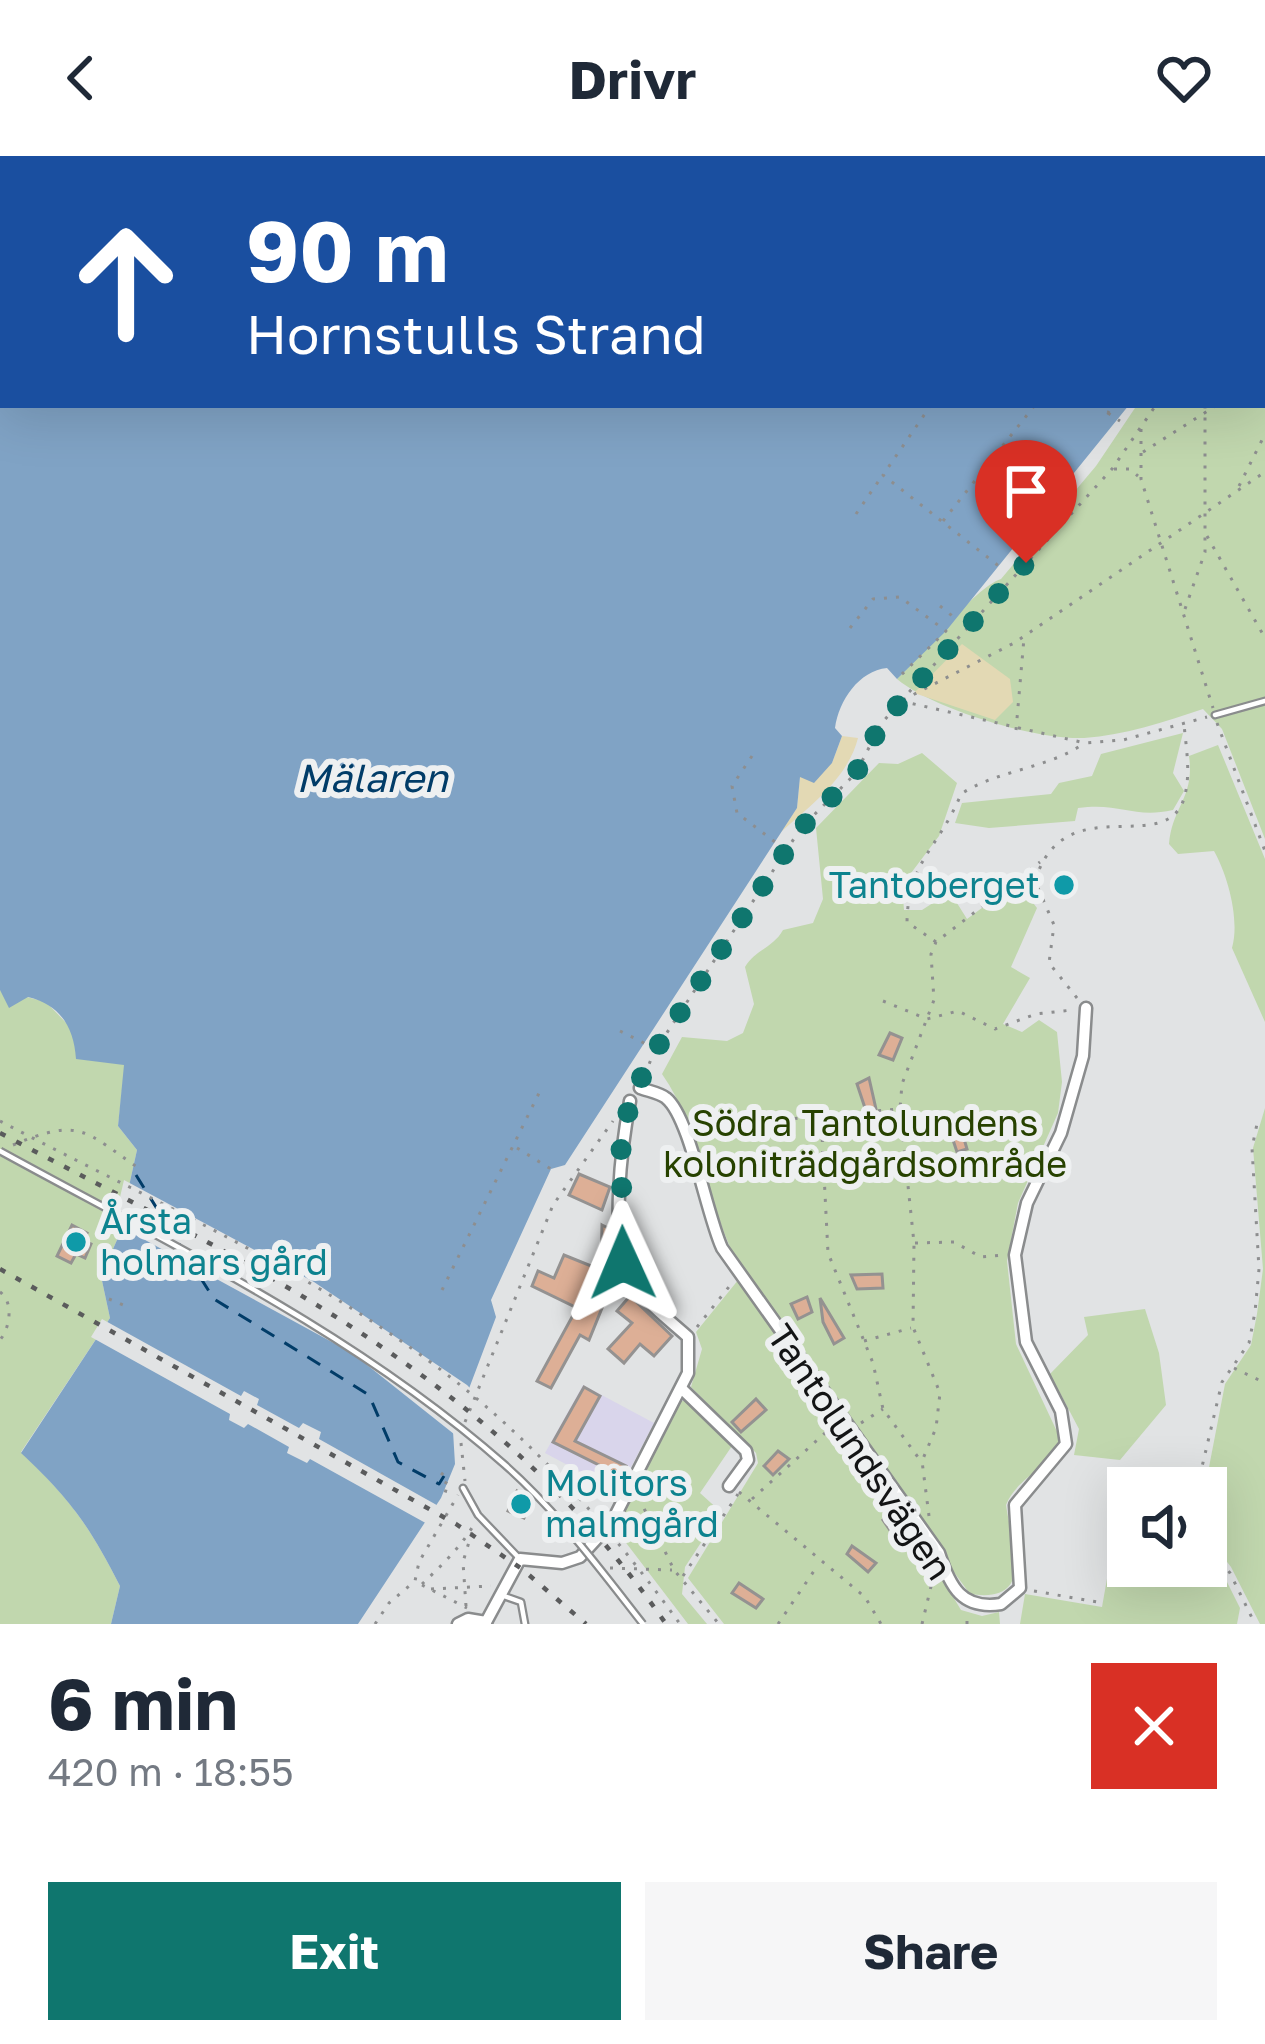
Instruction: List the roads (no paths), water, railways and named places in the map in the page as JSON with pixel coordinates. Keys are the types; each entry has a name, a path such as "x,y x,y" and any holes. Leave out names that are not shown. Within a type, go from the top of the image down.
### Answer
{"street":[{"name":"Tantolundsvägen","path":"640,1088 666,1098 677,1113 688,1135 705,1211 722,1248 942,1562 958,1595 969,1604 1001,1604 1020,1588 1015,1505 1058,1458 1068,1429 1026,1342 1015,1255 1027,1203 1066,1114 1083,1056 1086,1008"},
{"path":"464,1616 487,1623 520,1559 562,1563 580,1557 612,1522 688,1373 688,1337 644,1299 623,1263 621,1150 630,1101"},
{"path":"682,1389 746,1451 748,1460 734,1489"}],"lane":[{"path":"1215,715 1265,701"},
{"path":"630,1101 640,1088"},
{"path":"0,1151 250,1286 406,1386 507,1466 643,1624"},
{"path":"464,1488 478,1515 520,1559"},
{"path":"498,1599 514,1597 525,1610 525,1624"}],"water":[{"name":"Mälaren","path":"0,408 1127,408 946,631 897,679 887,668 877,670 859,681 846,698 835,728 842,736 832,763 814,783 800,777 797,808 565,1165 551,1169 491,1300 496,1317 453,1431 455,1464 441,1498 358,1624 111,1624 120,1586 109,1565 77,1514 21,1453 110,1318 101,1276 117,1240 137,1150 118,1126 124,1065 76,1059 69,1028 57,1012 28,997 9,1008 0,990"}],"railway":[{"path":"0,1133 279,1283 366,1336 448,1395 526,1461 598,1537 666,1624"},
{"path":"0,1269 456,1524 522,1569 586,1624"}],"place":[{"name":"Tantoberget","path":"1064,885"},
{"name":"Årsta holmars gård","path":"76,1242"},
{"name":"Molitors malmgård","path":"521,1504"}],"park label":[{"name":"Södra Tantolundens koloniträdgårdsområde","path":"865,1144"}]}
